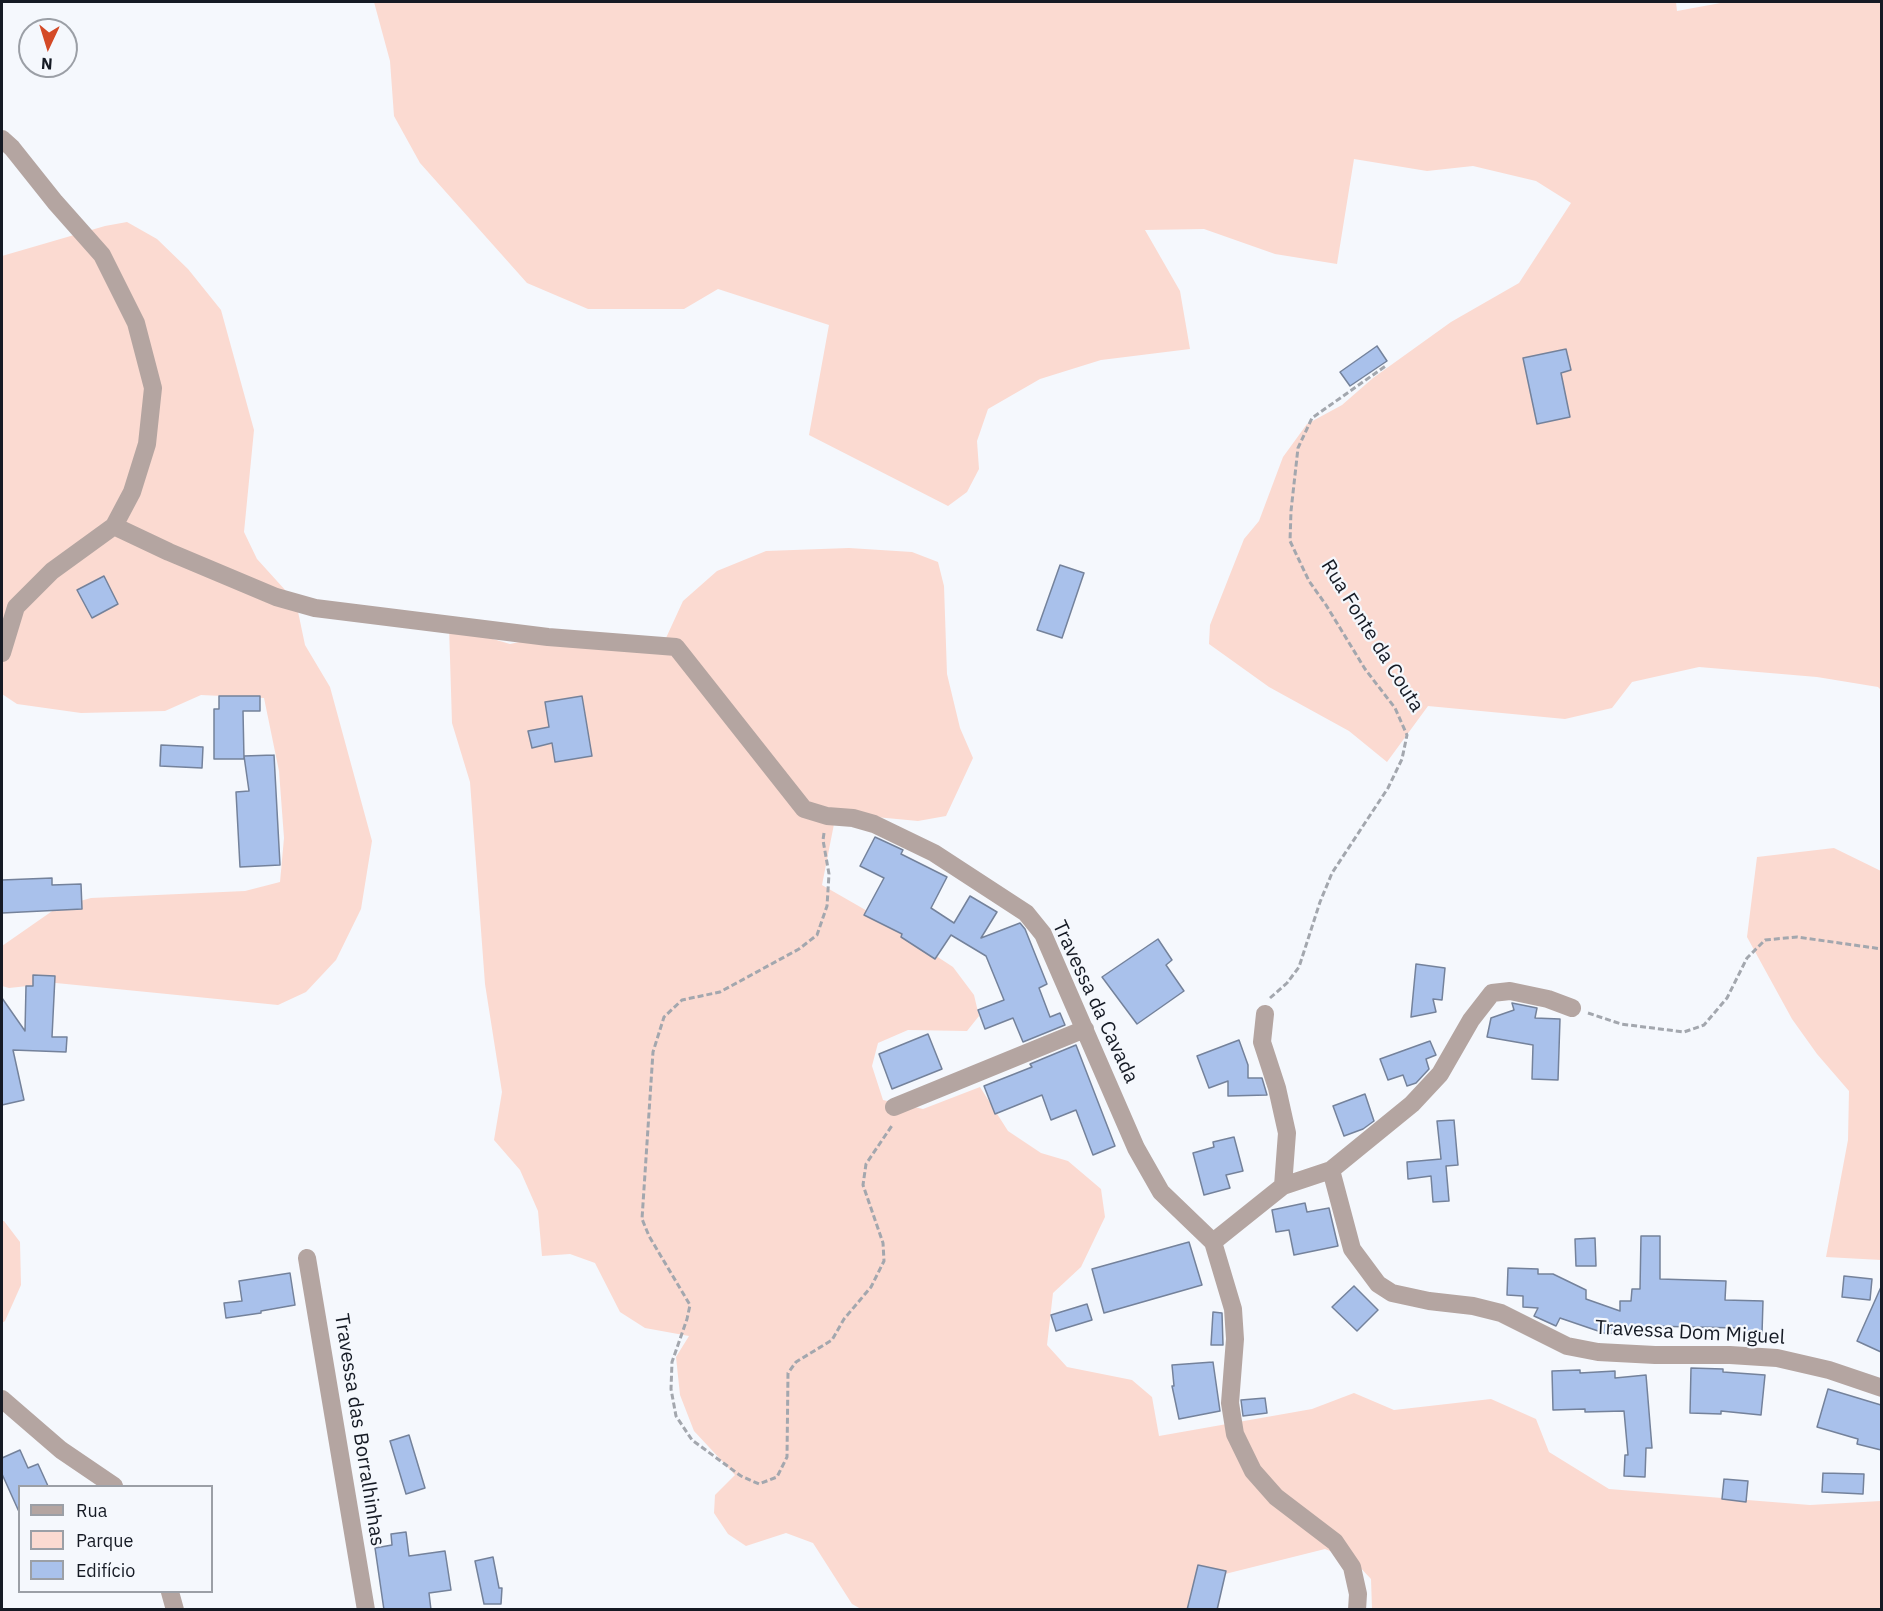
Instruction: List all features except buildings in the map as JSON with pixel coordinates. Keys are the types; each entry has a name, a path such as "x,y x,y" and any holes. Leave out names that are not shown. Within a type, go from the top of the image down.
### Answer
{"street":[{"path":"2,139 102,255 136,323 153,388 147,444 132,492 114,526 51,571 16,607 2,653"},
{"path":"114,526 276,597 315,608 548,637 676,647 804,808 827,816"},
{"name":"Travessa da Cavada","path":"827,816 853,818 874,824 934,853 1026,913 1043,934 1136,1148 1161,1192 1213,1242"},
{"path":"1357,1610 1358,1594 1352,1567 1335,1542 1276,1497 1253,1471 1235,1434 1230,1403 1235,1339 1233,1309 1213,1242 1283,1186 1331,1170 1412,1104 1440,1074 1471,1020 1492,993 1510,991 1548,999 1572,1008"},
{"path":"1265,1014 1262,1042 1277,1088 1287,1133 1283,1186"},
{"path":"894,1107 1085,1029"},
{"name":"Travessa Dom Miguel","path":"1331,1170 1352,1249 1378,1284 1392,1293 1429,1301 1473,1306 1501,1313 1567,1346 1598,1352 1644,1355 1730,1355 1777,1358 1829,1370 1881,1388"},
{"name":"Travessa das Borralhinhas","path":"307,1257 366,1610"},
{"path":"2,1399 61,1450 113,1485"},
{"path":"170,1593 175,1610"}],"path":[{"name":"Rua Fonte da Couta","path":"1265,1014 1270,999 1287,983 1299,967 1332,873 1388,788 1402,759 1407,735 1395,708 1365,669 1309,581 1290,541 1298,448 1312,418 1386,365"},
{"path":"827,816 823,840 829,874 827,906 817,935 799,949 720,992 682,1000 664,1017 653,1052 642,1219 649,1236 690,1305 672,1362 671,1389 676,1416 692,1440 741,1476 759,1484 777,1477 787,1457 788,1373 796,1362 832,1340 844,1319 871,1287 884,1261 883,1243 863,1185 866,1164 893,1125 894,1107"},
{"path":"1572,1008 1621,1023 1684,1032 1704,1025 1727,998 1747,958 1765,940 1797,937 1881,949"}],"green space":[{"path":"374,2 1676,2 1677,11 1726,2 1881,2 1881,690 1878,687 1817,677 1699,667 1632,682 1612,708 1565,719 1428,706 1387,762 1349,731 1269,687 1209,644 1210,625 1244,539 1259,521 1283,457 1307,424 1342,405 1373,378 1451,322 1519,283 1571,203 1536,181 1473,166 1427,171 1354,159 1337,264 1275,254 1204,229 1145,230 1180,291 1190,349 1101,360 1040,379 988,409 977,441 979,469 967,492 948,506 809,435 829,325 718,289 684,309 588,309 527,283 420,163 394,116 390,61"},
{"path":"127,222 157,239 188,269 221,310 254,430 244,532 257,559 296,602 305,645 330,687 372,841 361,909 336,960 306,992 278,1005 56,983 9,988 2,986 2,946 58,907 91,898 245,891 280,882 284,838 279,771 264,698 201,695 165,711 81,713 17,704 2,694 2,256 105,226"},
{"path":"849,548 912,552 938,562 944,586 947,674 960,728 973,758 946,816 918,821 844,814 834,824 822,885 869,912 953,967 974,995 979,1016 967,1031 908,1030 878,1043 872,1066 883,1100 923,1109 980,1087 1008,1131 1041,1153 1068,1161 1101,1189 1105,1217 1081,1267 1053,1293 1047,1345 1067,1367 1132,1380 1152,1397 1159,1436 1312,1409 1354,1393 1394,1410 1491,1399 1536,1419 1549,1452 1609,1489 1810,1505 1881,1501 1881,1609 1372,1609 1371,1579 1353,1560 1325,1549 1197,1581 1191,1609 861,1609 852,1604 813,1543 786,1533 746,1546 728,1534 714,1513 715,1495 735,1475 694,1431 680,1395 676,1357 689,1336 645,1328 620,1312 595,1263 570,1254 542,1256 538,1211 520,1170 494,1140 502,1092 485,984 470,782 452,723 449,626 510,644 543,637 666,638 683,601 717,571 766,551"},
{"path":"1834,848 1881,871 1881,1260 1826,1257 1848,1140 1849,1091 1817,1054 1792,1019 1747,937 1757,857"},
{"path":"2,1221 20,1242 21,1285 2,1323"}]}
